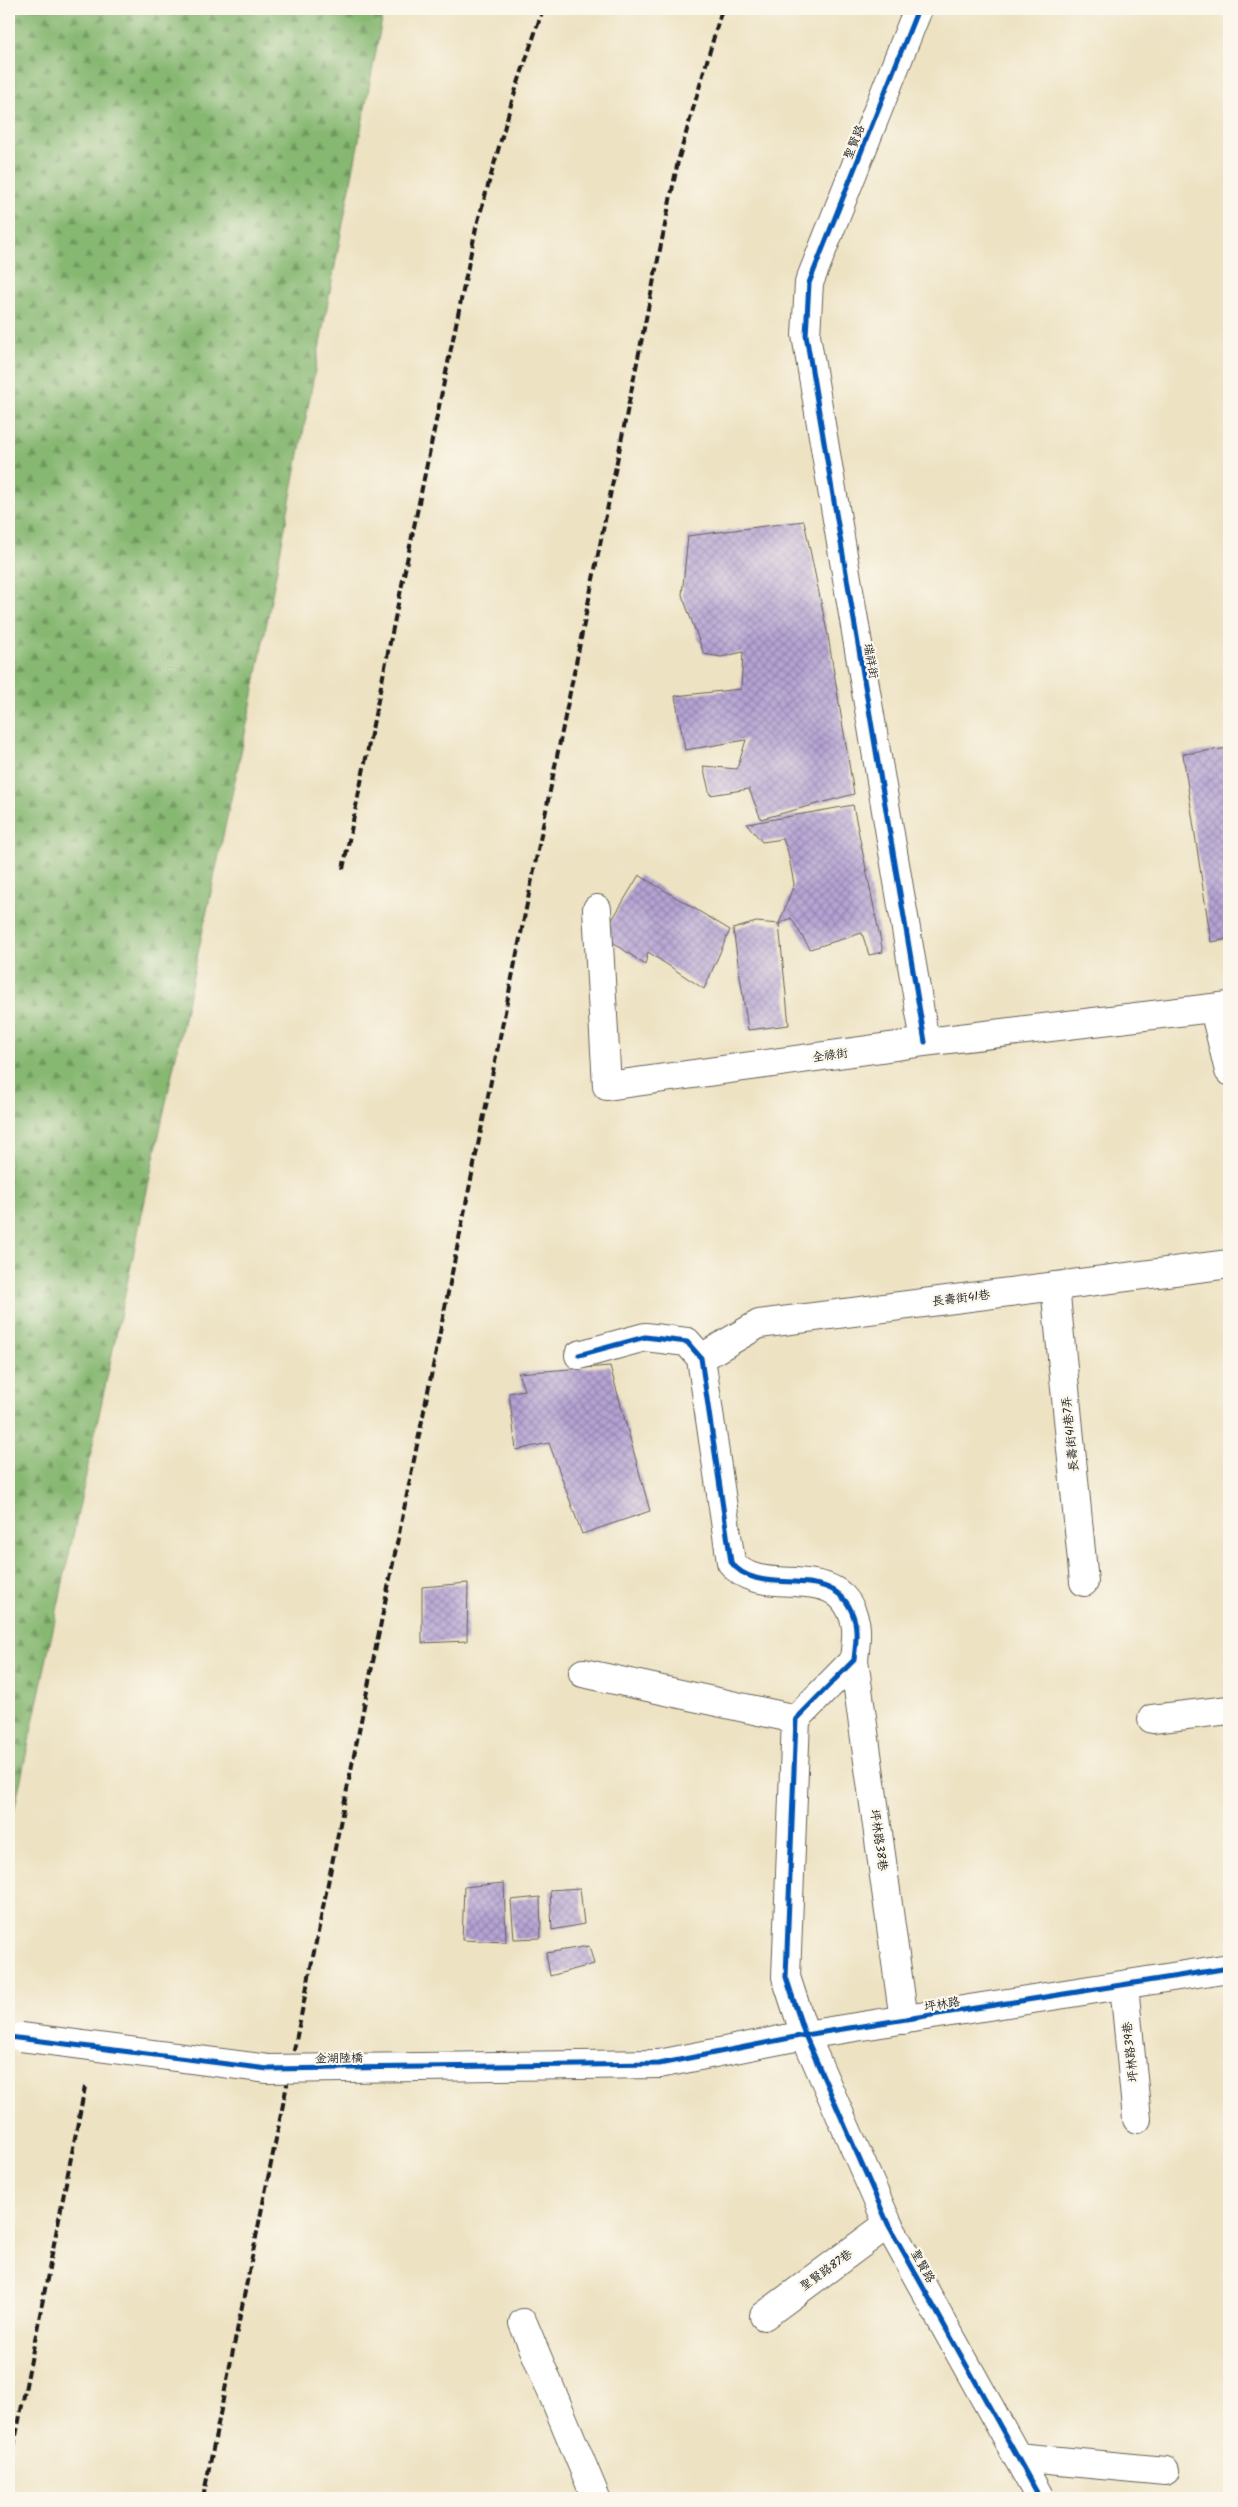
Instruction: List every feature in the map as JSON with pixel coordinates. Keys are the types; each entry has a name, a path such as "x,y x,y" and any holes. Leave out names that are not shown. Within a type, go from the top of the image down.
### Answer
{"street":[{"name":"聖賢路","path":"809,283 918,9"},
{"name":"瑞祥街","path":"809,283 806,336 925,1042"},
{"name":"全祿街","path":"597,909 607,1086 925,1042 1222,1008"},
{"path":"1222,1008 1229,1071"},
{"name":"長壽街41巷","path":"701,1358 759,1324 1229,1264"},
{"name":"長壽街41巷7弄","path":"1055,1286 1084,1582"},
{"path":"579,1354 645,1337 687,1342 701,1358"},
{"name":"坪林路38巷","path":"701,1358 730,1562 738,1572 765,1578 830,1586 846,1598 856,1623 854,1660 904,2020"},
{"path":"583,1673 796,1719 854,1660"},
{"path":"1152,1720 1229,1710"},
{"name":"聖賢路","path":"796,1719 786,1977 805,2036 888,2224 1040,2498"},
{"name":"坪林路","path":"659,2064 805,2036 1229,1968"},
{"name":"坪林路39巷","path":"1124,1984 1137,2119"},
{"name":"金湖陸橋","path":"15,2037 268,2069 659,2064"},
{"name":"聖賢路87巷","path":"764,2316 888,2224"},
{"path":"523,2323 596,2498"},
{"path":"1017,2458 1165,2471"}],"green space":[{"path":"9,9 384,9 250,710 14,1811 9,1808"}],"building":[{"path":"804,521 828,636 854,794 761,819 749,789 710,795 703,766 737,769 746,740 685,750 675,696 741,689 743,652 721,657 704,654 682,595 688,536"},
{"path":"1229,748 1229,939 1211,942 1183,754"},
{"path":"853,805 883,952 869,955 862,933 810,949 791,918 779,924 794,884 788,852 783,839 762,842 747,824"},
{"path":"639,875 730,930 704,989 648,952 645,965 603,935"},
{"path":"756,922 779,924 789,1025 748,1030 733,929"},
{"path":"610,1366 650,1511 582,1534 549,1443 516,1450 509,1393 524,1390 518,1373"},
{"path":"468,1583 467,1641 422,1643 422,1587"},
{"path":"504,1883 506,1942 462,1940 464,1887"},
{"path":"580,1888 584,1924 552,1930 550,1890"},
{"path":"540,1897 541,1938 514,1939 511,1900"},
{"path":"589,1946 594,1964 550,1976 546,1953"}],"railway":[{"path":"343,869 476,228 512,101 543,9"},
{"path":"203,2498 678,161 722,9"},
{"path":"9,2471 85,2087"}],"cycle path":[{"path":"918,9 809,283 806,335 925,1042"},
{"path":"579,1355 645,1337 687,1342 701,1358 731,1562 744,1574 761,1579 817,1584 833,1590 846,1602 855,1622 854,1660 796,1719 786,1977 805,2035 888,2224 1040,2498"},
{"path":"9,2037 268,2069 659,2064 805,2035 1229,1968"}]}
